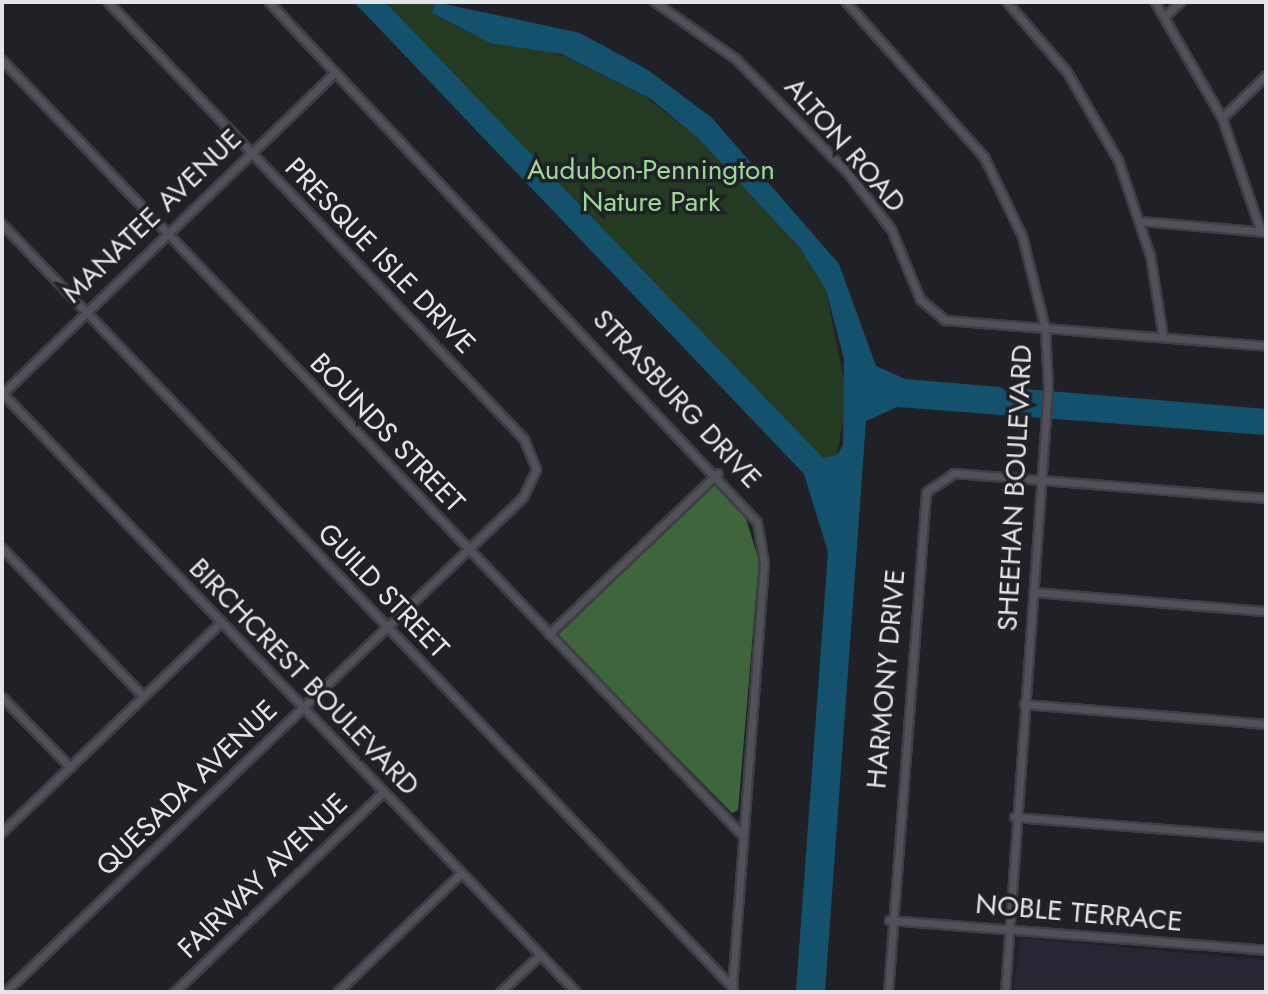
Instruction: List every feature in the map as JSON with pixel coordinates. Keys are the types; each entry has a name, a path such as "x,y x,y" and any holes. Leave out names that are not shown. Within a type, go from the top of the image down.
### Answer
{"street":[{"name":"PRESQUE ISLE DRIVE","path":"108,2 531,448 530,489 468,550"},
{"name":"STRASBURG DRIVE","path":"269,2 752,512 763,541 732,990"},
{"name":"ALTON ROAD","path":"655,2 736,59 848,173 891,229 927,308 945,320 1266,346"},
{"name":"SHEEHAN BOULEVARD","path":"846,2 984,157 1022,236 1045,328 1046,423 1005,929 1005,992"},
{"path":"1007,2 1082,95 1141,221 1163,337"},
{"path":"1141,221 1263,232 1222,118 1155,2"},
{"path":"1165,16 1180,2"},
{"name":"BOUNDS STREET","path":"2,60 742,835"},
{"name":"MANATEE AVENUE","path":"2,394 335,72"},
{"path":"1222,118 1266,75"},
{"name":"GUILD STREET","path":"2,224 732,990"},
{"name":"BIRCHCREST BOULEVARD","path":"2,394 576,992"},
{"path":"549,634 718,473"},
{"name":"HARMONY DRIVE","path":"888,992 889,920 926,492 954,473 1042,479"},
{"path":"1042,479 1266,498"},
{"path":"2,548 143,696"},
{"name":"QUESADA AVENUE","path":"5,992 468,550"},
{"path":"1033,592 1266,611"},
{"path":"2,832 221,622"},
{"path":"2,697 70,767"},
{"path":"1024,704 1266,724"},
{"name":"FAIRWAY AVENUE","path":"174,992 383,792"},
{"path":"1014,817 1266,837"},
{"path":"337,992 461,873"},
{"name":"NOBLE TERRACE","path":"889,920 1266,950"},
{"path":"500,992 540,955"}],"shaded area":[{"path":"1020,938 1266,960 1266,992 1013,992"}],"green space":[{"name":"Audubon-Pennington Nature Park","path":"385,2 435,2 432,13 490,43 519,43 580,61 640,92 699,139 800,248 826,290 847,395 837,455 823,458 751,391"},
{"path":"718,482 743,509 759,561 738,810 732,813 557,636"}],"water":[{"path":"354,2 385,2 823,458 837,455 843,445 844,359 826,290 800,248 699,139 651,99 562,54 490,43 432,13 435,2 580,33 648,70 712,118 839,264 876,366 905,379 1266,409 1266,435 897,407 866,421 825,992 796,991 828,552 804,474"}]}
